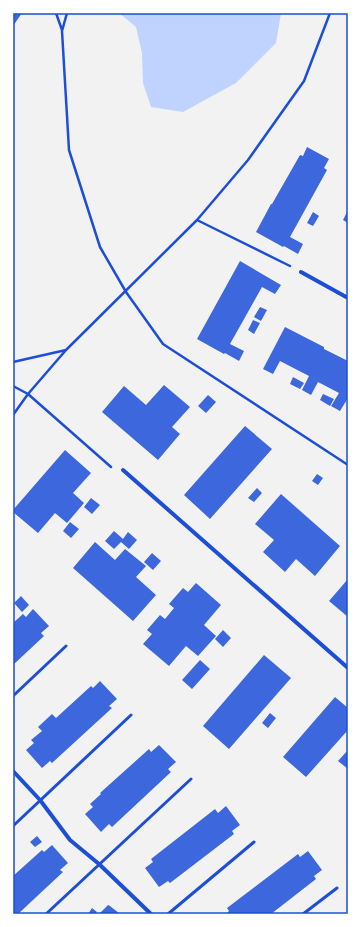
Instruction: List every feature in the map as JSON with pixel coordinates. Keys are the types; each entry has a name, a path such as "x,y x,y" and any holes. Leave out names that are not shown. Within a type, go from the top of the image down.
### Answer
{"street":[{"path":"301,272 348,298"},
{"path":"123,470 348,668"},
{"path":"13,771 40,800 70,840 99,864 151,914"}],"lane":[{"path":"13,696 66,646"},
{"path":"13,826 131,715"},
{"path":"46,914 191,779"},
{"path":"168,914 254,842"},
{"path":"303,914 337,888"}],"path":[{"path":"56,13 62,31 70,150 100,247 126,292 162,344 348,465"},
{"path":"62,31 67,13"},
{"path":"13,415 28,394 66,350 197,220 248,160 304,81 330,13"},
{"path":"197,220 301,272"},
{"path":"13,362 66,350"},
{"path":"13,386 28,394 116,471 123,470"}],"water":[{"path":"119,13 281,13 276,43 236,83 183,112 151,107 143,83 142,53 136,27"}],"building":[{"path":"13,13 22,13 13,26"},
{"path":"307,147 329,159 324,168 327,170 290,237 303,244 298,254 256,232 300,155 303,156"},
{"path":"348,210 348,223 343,220"},
{"path":"313,212 319,216 313,226 307,223"},
{"path":"240,261 281,285 275,294 262,287 230,344 244,351 239,361 197,339"},
{"path":"260,307 267,310 261,321 254,317"},
{"path":"253,320 260,323 254,334 248,330"},
{"path":"285,327 348,361 348,398 340,411 331,406 339,393 318,382 311,395 302,390 309,376 280,361 273,374 263,369"},
{"path":"293,377 304,383 300,389 290,384"},
{"path":"164,385 190,407 172,427 180,434 158,460 102,412 124,386 146,405"},
{"path":"323,394 334,399 330,406 320,400"},
{"path":"208,395 216,402 206,413 198,406"},
{"path":"245,426 272,449 210,519 184,495"},
{"path":"65,450 91,473 73,493 84,503 67,523 55,513 38,533 13,512 13,510"},
{"path":"317,474 323,478 318,485 312,481"},
{"path":"257,488 262,493 254,502 248,498"},
{"path":"281,494 340,546 315,576 296,559 285,572 263,552 274,540 255,524"},
{"path":"91,498 100,505 92,514 84,507"},
{"path":"70,522 79,529 71,538 63,531"},
{"path":"114,531 123,539 128,532 137,540 129,549 121,542 114,549 105,541"},
{"path":"95,542 115,560 125,549 146,566 136,577 156,595 133,621 73,568"},
{"path":"152,553 161,561 153,570 144,562"},
{"path":"348,579 348,617 329,601"},
{"path":"196,583 221,605 204,625 216,636 198,656 186,646 169,666 143,644 152,634 147,630 160,615 165,619 174,608 169,604 183,588 188,592"},
{"path":"21,596 29,605 22,612 14,603"},
{"path":"33,609 49,626 41,633 44,636 13,665 13,623 23,614 26,617"},
{"path":"223,630 231,638 223,647 215,639"},
{"path":"264,655 291,678 229,749 203,726"},
{"path":"200,660 210,669 192,689 182,680"},
{"path":"100,681 117,699 109,706 112,708 52,763 50,761 42,768 26,750 34,743 31,740 42,731 38,727 52,714 56,718 91,686 93,688"},
{"path":"335,697 348,708 348,730 306,777 283,757"},
{"path":"270,713 276,718 268,728 262,723"},
{"path":"159,745 176,762 168,769 171,772 112,827 109,824 101,832 85,814 93,807 90,804 101,794 100,793 149,749 151,752"},
{"path":"348,750 348,769 338,761"},
{"path":"226,806 240,825 232,831 234,834 170,883 168,881 159,887 145,868 153,862 151,859 215,809 218,813"},
{"path":"37,836 42,842 35,847 30,842"},
{"path":"52,845 68,863 60,870 63,872 18,914 13,914 13,876 42,850 44,852"},
{"path":"308,851 322,870 314,876 316,879 271,914 226,914 229,911 227,908 298,854 300,857"},
{"path":"108,905 110,906 120,914 99,914"},
{"path":"92,908 97,912 95,914 88,914"}]}
